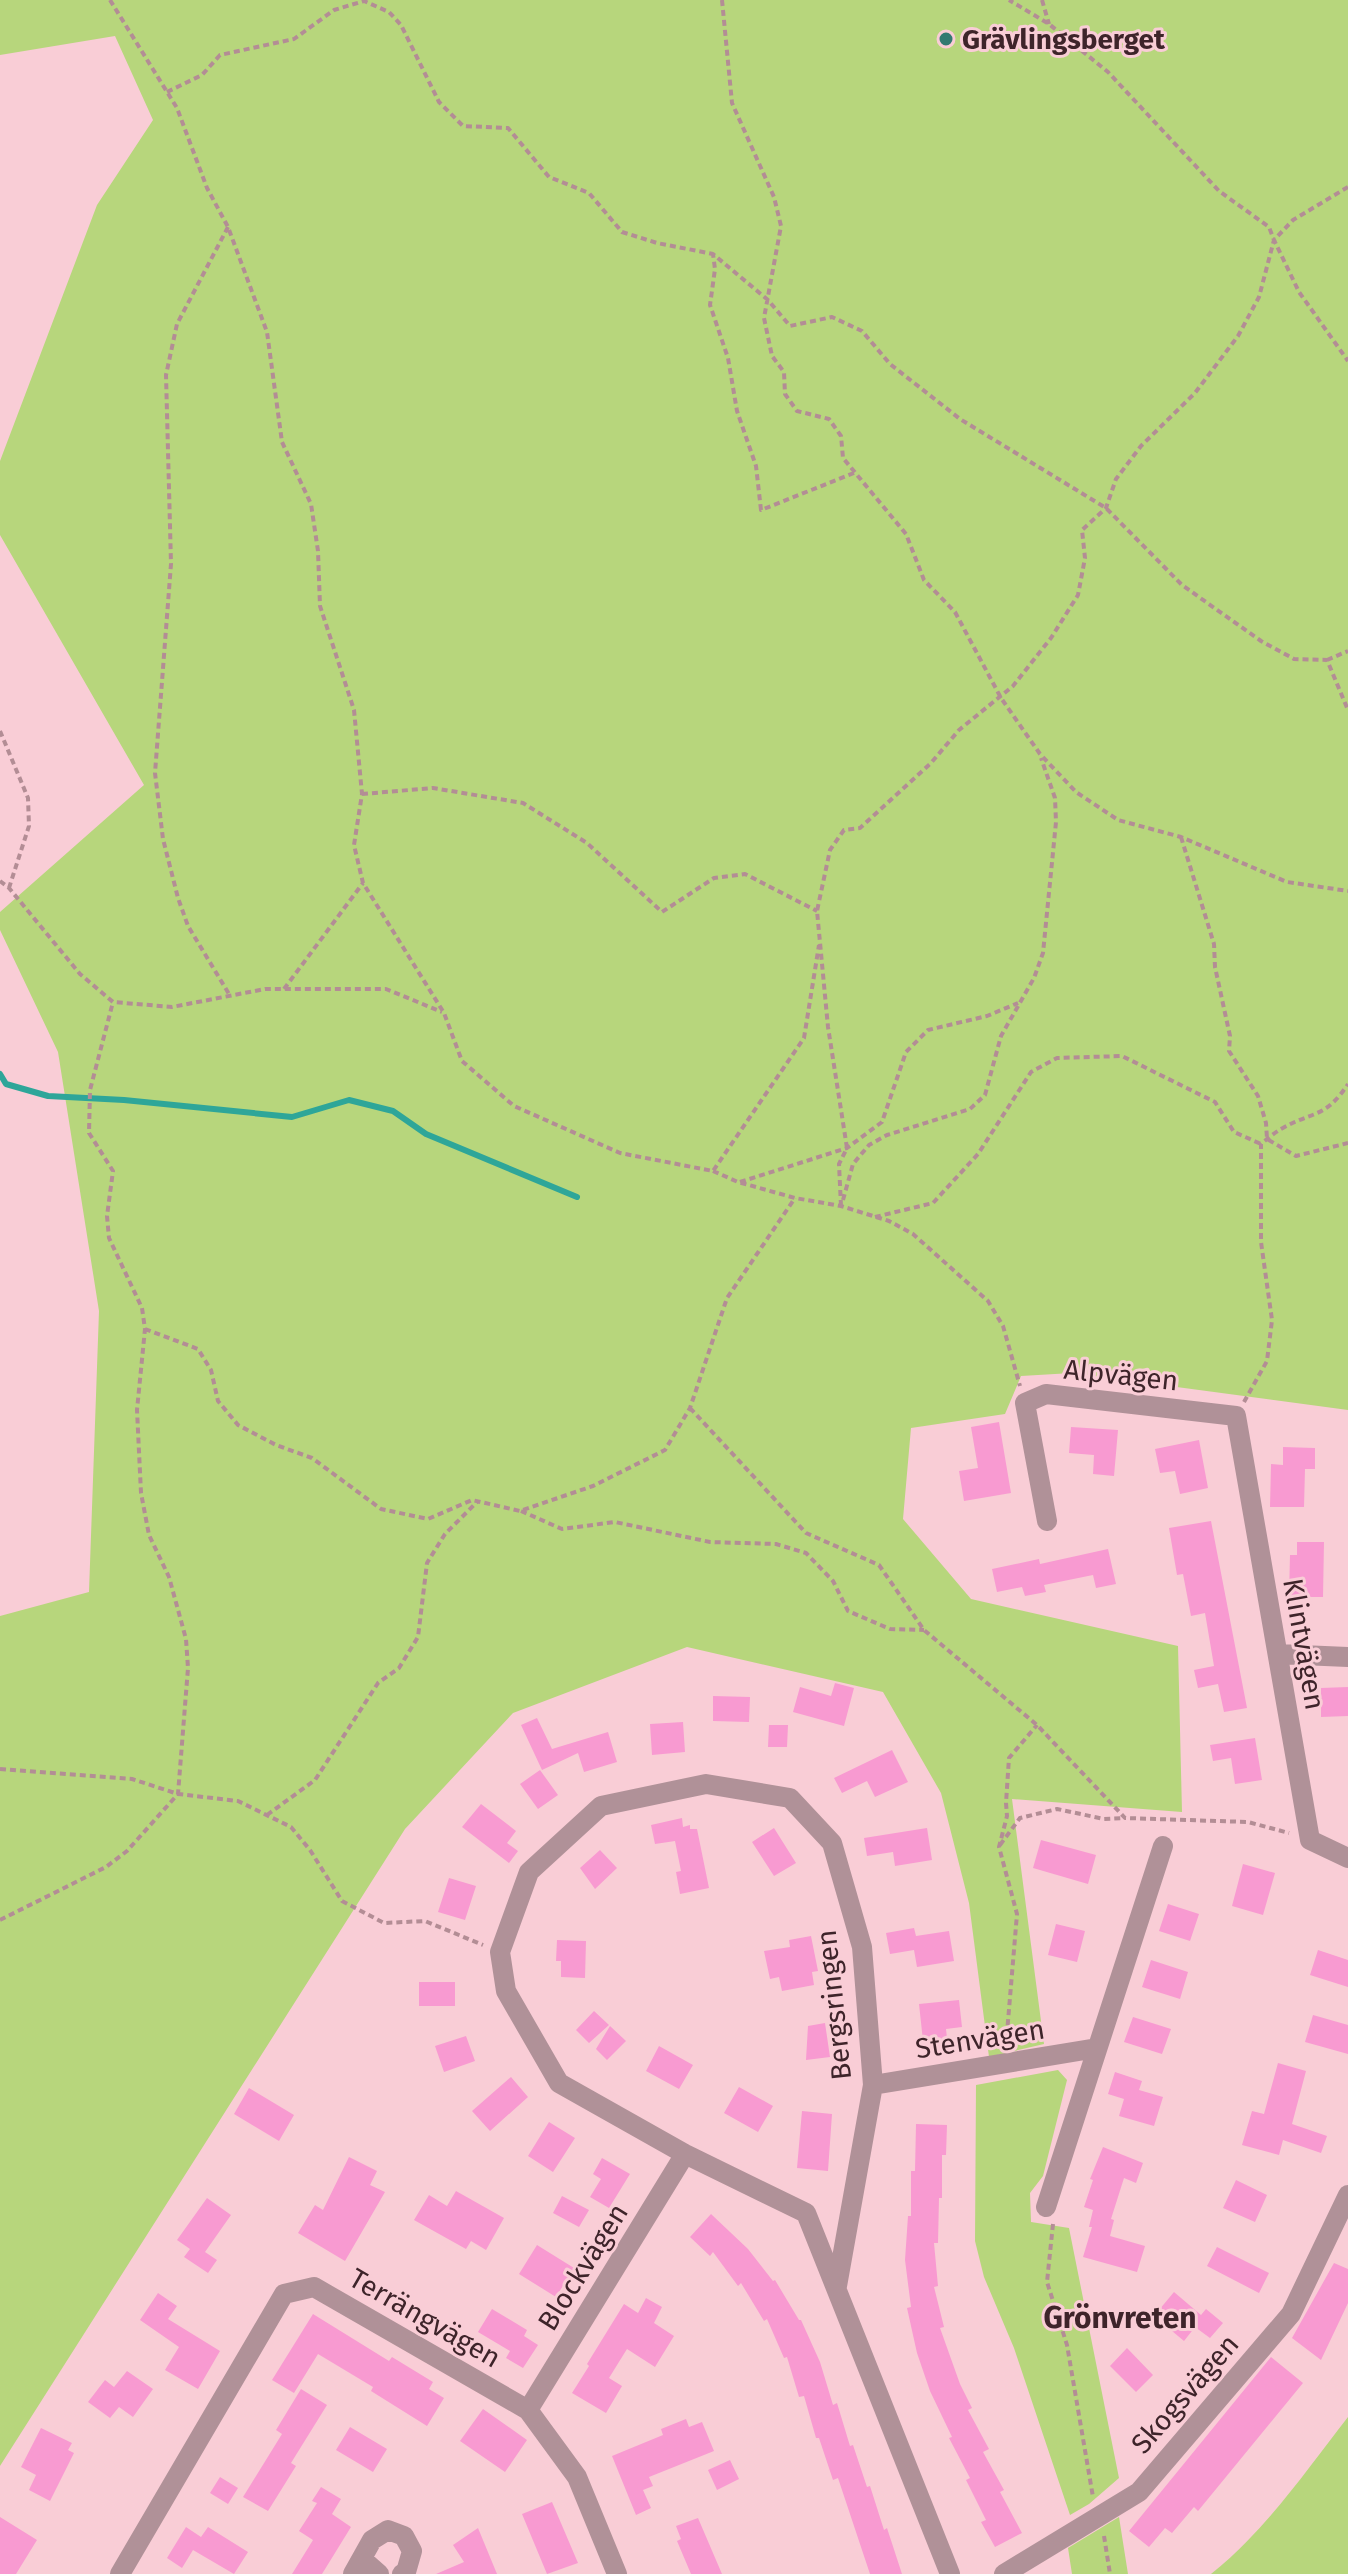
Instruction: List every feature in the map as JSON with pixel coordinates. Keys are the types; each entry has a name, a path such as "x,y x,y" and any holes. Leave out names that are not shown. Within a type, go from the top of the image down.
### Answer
{"street":[{"name":"Alpvägen","path":"1047,1521 1025,1403 1046,1394 1236,1416"},
{"name":"Klintvägen","path":"1236,1416 1310,1840"},
{"path":"1278,1654 1348,1657"},
{"name":"Bergsringen","path":"837,2286 873,2085 862,1947 832,1843 790,1798 706,1784 601,1806 529,1872 500,1952 506,1991 559,2083 685,2154 806,2213 950,2574"},
{"path":"1310,1840 1348,1858"},
{"path":"1046,2207 1163,1846"},
{"name":"Stenvägen","path":"873,2085 1097,2048"},
{"name":"Blockvägen","path":"528,2410 685,2154"},
{"name":"Skogsvägen","path":"1004,2574 1139,2492 1291,2314 1348,2195"},
{"name":"Terrängvägen","path":"120,2574 284,2294 314,2287 528,2410 577,2477 617,2574"},
{"path":"379,2574 358,2566 372,2540 388,2530 404,2536 412,2551 406,2572 402,2574"}],"path":[{"path":"110,0 177,108 207,188 228,227 267,332 282,442 311,504 318,551 320,606 354,710 362,794 354,845 363,883 444,1013 462,1061 514,1106 620,1153 713,1171 738,1182 795,1198 841,1206 913,1234 988,1301 1003,1326 1025,1403"},
{"path":"722,0 732,103 774,197 781,226 764,318 772,356 784,372 785,394 797,411 829,419 841,436 843,458 906,534 924,580 955,612 1001,698 1040,754 1076,792 1118,820 1181,837 1287,882 1348,891"},
{"path":"1009,0 1049,24 1108,72 1219,191 1269,227 1299,292 1348,361"},
{"path":"1042,0 1049,24"},
{"path":"167,92 202,75 220,55 294,39 334,10 364,1 389,12 401,25 439,102 463,126 508,128 549,177 589,193 622,232 657,243 713,254 768,300 790,326 832,317 862,331 890,364 960,419 1106,508 1182,585 1261,641 1294,659 1327,660 1348,651"},
{"path":"841,1206 839,1164 847,1148 828,1027 817,911 830,850 844,830 860,828 931,763 966,723 1001,698 1051,638 1078,595 1085,558 1082,530 1106,508 1116,479 1141,446 1195,393 1238,336 1259,297 1274,240 1293,220 1348,187"},
{"path":"228,227 177,324 166,375 171,564 155,773 163,839 178,898 188,926 229,994"},
{"path":"713,254 715,269 710,305 728,358 737,411 756,466 761,510 854,473"},
{"path":"1327,660 1348,710"},
{"path":"0,731 28,798 29,826 9,888"},
{"path":"841,1206 853,1164 869,1145 887,1135 970,1109 985,1095 1001,1036 1034,978 1043,953 1056,822 1055,798 1040,754"},
{"path":"362,794 433,788 523,803 587,843 662,912 714,878 745,874 817,911"},
{"path":"1181,837 1214,944 1215,967 1230,1036 1229,1051 1258,1096 1267,1139"},
{"path":"0,881 80,974 113,1002 172,1007 229,994 284,989 386,989 444,1013"},
{"path":"284,989 363,883"},
{"path":"713,1171 804,1038 819,945"},
{"path":"0,1920 106,1867 127,1851 178,1794 188,1668 186,1639 169,1577 149,1535 141,1493 137,1410 145,1329 142,1308 109,1238 107,1216 113,1171 89,1133 90,1090 113,1002"},
{"path":"738,1182 847,1148 882,1122 906,1052 928,1030 987,1016 1021,1002"},
{"path":"875,1217 933,1203 978,1154 1031,1072 1057,1058 1122,1056 1215,1102 1234,1132 1261,1144"},
{"path":"1261,1144 1283,1127 1317,1115 1338,1099 1348,1084"},
{"path":"1267,1139 1296,1156 1348,1143"},
{"path":"1236,1416 1267,1361 1272,1320 1261,1242 1261,1144"},
{"path":"520,1511 593,1486 665,1450 690,1408 727,1298 795,1198"},
{"path":"145,1329 198,1349 211,1370 218,1401 238,1425 276,1445 312,1458 381,1509 428,1519 472,1500 520,1511 562,1529 615,1522 710,1542 776,1544 806,1553 833,1581 848,1611 890,1629 924,1630"},
{"path":"690,1408 806,1533 879,1565 924,1630 1037,1725 1125,1818"},
{"path":"267,1815 315,1780 378,1683 399,1668 418,1637 427,1563 445,1534 478,1501"},
{"path":"1005,2064 1017,1914 999,1847 1007,1816 1009,1758 1037,1725"},
{"path":"0,1769 132,1779 178,1794 238,1801 291,1827 342,1901 384,1923 425,1921 500,1952"},
{"path":"999,1847 1020,1818 1057,1809 1104,1819 1248,1822 1310,1840"},
{"path":"1046,2207 1054,2225 1047,2282 1067,2345 1090,2492 1101,2515 1110,2574"}],"green space":[{"path":"0,0 1348,0 1348,1410 1072,1373 1021,1376 1005,1414 911,1428 903,1519 971,1599 1178,1646 1182,1812 1012,1799 1044,2044 989,2057 969,1903 941,1793 883,1692 687,1647 513,1713 405,1829 0,2466 0,1616 89,1592 99,1311 58,1052 0,930 0,912 144,785 0,535 0,461 97,205 153,120 115,36 0,55"},
{"path":"1058,2070 1067,2080 1043,2176 1030,2193 1031,2222 1069,2228 1119,2478 1089,2504 1070,2515 1014,2348 984,2277 975,2241 976,2085"},
{"path":"1348,2417 1348,2574 1211,2574 1267,2520"},
{"path":"1119,2517 1128,2574 1072,2574 1068,2548"}],"building":[{"path":"999,1422 1011,1493 964,1501 959,1471 978,1468 971,1427"},
{"path":"1071,1427 1118,1430 1114,1476 1093,1474 1094,1455 1069,1453"},
{"path":"1199,1440 1208,1488 1180,1494 1175,1471 1160,1473 1155,1449"},
{"path":"1283,1447 1315,1448 1315,1469 1305,1469 1304,1507 1270,1507 1271,1464 1283,1465"},
{"path":"1211,1521 1247,1708 1224,1712 1218,1684 1198,1688 1194,1670 1214,1666 1205,1613 1191,1616 1183,1574 1177,1575 1169,1528"},
{"path":"1297,1542 1324,1542 1323,1597 1289,1597 1290,1555 1297,1555"},
{"path":"1108,1549 1116,1584 1096,1588 1093,1575 1044,1585 1046,1592 1025,1596 1022,1587 997,1592 992,1569 1039,1559 1040,1564"},
{"path":"835,1683 854,1688 844,1726 793,1712 800,1687 831,1696"},
{"path":"1348,1687 1348,1716 1321,1717 1321,1688"},
{"path":"713,1696 750,1697 749,1722 713,1721"},
{"path":"537,1718 552,1749 608,1732 617,1762 584,1772 578,1753 542,1770 521,1725"},
{"path":"683,1722 685,1752 652,1755 650,1724"},
{"path":"769,1725 788,1725 787,1747 768,1747"},
{"path":"1255,1738 1262,1780 1235,1784 1231,1758 1213,1761 1210,1745"},
{"path":"892,1750 908,1782 875,1797 867,1781 842,1793 834,1778"},
{"path":"540,1770 558,1795 538,1809 520,1784"},
{"path":"481,1804 516,1831 507,1843 518,1851 509,1863 462,1827"},
{"path":"682,1818 683,1827 690,1825 690,1829 697,1829 709,1888 680,1894 676,1872 681,1871 675,1841 655,1844 651,1825"},
{"path":"774,1828 796,1863 774,1876 752,1842"},
{"path":"927,1828 932,1860 895,1866 893,1852 867,1856 864,1838"},
{"path":"1041,1840 1096,1855 1088,1884 1033,1868"},
{"path":"600,1850 617,1868 595,1889 580,1868"},
{"path":"1243,1864 1275,1873 1263,1915 1232,1906"},
{"path":"449,1878 476,1886 465,1920 438,1912"},
{"path":"1168,1904 1199,1914 1190,1941 1159,1931"},
{"path":"1056,1924 1085,1931 1077,1962 1048,1955"},
{"path":"914,1928 916,1936 949,1931 954,1961 917,1967 914,1950 890,1954 886,1933"},
{"path":"811,1936 818,1971 812,1972 814,1985 782,1991 779,1977 770,1979 764,1951 790,1947 789,1940"},
{"path":"557,1940 586,1941 585,1978 561,1977 561,1961 556,1961"},
{"path":"1318,1950 1348,1960 1348,1987 1310,1975"},
{"path":"1151,1960 1188,1972 1180,1999 1142,1987"},
{"path":"419,1982 455,1982 455,2006 419,2006"},
{"path":"959,2000 962,2027 946,2029 948,2047 924,2050 919,2004"},
{"path":"594,2011 609,2025 589,2043 576,2030"},
{"path":"1313,2015 1348,2025 1348,2054 1305,2042"},
{"path":"1133,2017 1171,2029 1162,2054 1124,2042"},
{"path":"825,2023 830,2057 806,2060 808,2026"},
{"path":"610,2026 626,2041 607,2060 596,2049"},
{"path":"466,2036 475,2061 444,2072 435,2046"},
{"path":"659,2046 693,2065 679,2089 646,2071"},
{"path":"1278,2063 1306,2071 1292,2124 1327,2136 1321,2153 1283,2140 1279,2155 1242,2145 1252,2111 1264,2114"},
{"path":"1115,2072 1142,2081 1139,2090 1163,2097 1154,2126 1119,2116 1124,2099 1108,2094"},
{"path":"511,2077 528,2097 490,2131 472,2111"},
{"path":"739,2087 773,2106 758,2132 724,2113"},
{"path":"249,2088 294,2115 279,2141 234,2114"},
{"path":"802,2111 832,2114 828,2171 797,2168"},
{"path":"549,2122 575,2138 553,2172 528,2156"},
{"path":"916,2124 947,2125 946,2155 942,2155 938,2243 934,2243 938,2286 934,2287 944,2327 940,2328 972,2408 968,2410 989,2449 983,2452 1004,2490 1000,2492 1022,2533 995,2547 981,2522 986,2520 966,2480 970,2478 930,2391 907,2308 911,2307 905,2260 908,2216 911,2216 911,2171 915,2171"},
{"path":"1103,2147 1143,2163 1136,2183 1124,2178 1111,2219 1114,2220 1110,2236 1145,2246 1137,2272 1083,2257 1092,2227 1089,2227 1093,2210 1084,2207 1093,2180 1090,2179"},
{"path":"349,2157 377,2171 370,2185 385,2192 345,2261 298,2233 315,2205 323,2210"},
{"path":"602,2158 630,2174 609,2208 590,2197 601,2179 593,2174"},
{"path":"1236,2180 1267,2195 1255,2222 1223,2208"},
{"path":"456,2191 504,2218 486,2250 471,2241 466,2249 414,2220 429,2195 447,2206"},
{"path":"562,2196 589,2210 579,2227 553,2213"},
{"path":"207,2198 231,2215 205,2252 217,2260 208,2273 184,2257 190,2249 177,2240"},
{"path":"711,2214 775,2280 801,2320 820,2362 833,2405 837,2403 867,2487 870,2486 884,2530 887,2528 902,2574 870,2574 838,2478 833,2480 804,2396 799,2397 787,2357 784,2358 767,2319 764,2321 741,2283 738,2286 713,2252 710,2256 690,2237"},
{"path":"537,2245 574,2268 556,2297 519,2274"},
{"path":"1217,2247 1269,2273 1259,2293 1207,2266"},
{"path":"1334,2263 1348,2269 1348,2303 1321,2360 1292,2338"},
{"path":"1174,2292 1201,2315 1206,2309 1223,2323 1210,2338 1195,2327 1184,2341 1154,2316"},
{"path":"158,2293 177,2306 168,2319 220,2351 198,2389 165,2370 179,2347 140,2320"},
{"path":"646,2298 662,2307 654,2323 674,2336 655,2367 627,2349 609,2378 622,2386 606,2413 572,2393 624,2304 638,2313"},
{"path":"492,2309 527,2330 524,2336 538,2345 523,2368 506,2358 510,2351 478,2332"},
{"path":"313,2314 389,2361 392,2357 433,2382 429,2389 444,2398 427,2426 371,2391 373,2387 318,2354 294,2393 272,2380"},
{"path":"1127,2348 1153,2375 1136,2392 1110,2366"},
{"path":"1271,2357 1303,2383 1198,2511 1194,2507 1172,2533 1165,2528 1149,2547 1129,2531"},
{"path":"127,2371 153,2389 133,2417 119,2407 110,2418 88,2402 105,2380 114,2387"},
{"path":"301,2389 327,2405 291,2463 296,2466 268,2511 243,2497 282,2434 276,2430"},
{"path":"483,2409 527,2440 505,2472 460,2441"},
{"path":"686,2419 689,2427 702,2422 714,2451 649,2477 653,2486 643,2490 651,2508 636,2515 612,2456 663,2435 661,2429"},
{"path":"350,2427 387,2449 373,2472 336,2450"},
{"path":"41,2428 72,2443 68,2450 74,2453 50,2501 29,2490 36,2475 21,2467"},
{"path":"730,2460 739,2479 717,2490 708,2470"},
{"path":"220,2477 238,2488 228,2504 210,2493"},
{"path":"321,2487 341,2499 332,2514 351,2527 322,2574 292,2574 313,2540 299,2531 317,2503 312,2501"},
{"path":"552,2502 578,2563 547,2574 522,2514"},
{"path":"0,2517 37,2540 16,2574 0,2574"},
{"path":"698,2518 722,2574 691,2574 677,2541 681,2539 676,2526"},
{"path":"186,2527 201,2537 208,2527 248,2552 234,2574 193,2550 182,2568 167,2558"},
{"path":"478,2528 497,2574 436,2574 464,2562 453,2545"}],"waterway":[{"path":"0,1074 6,1084 48,1096 124,1100 292,1117 349,1100 393,1111 426,1134 577,1197"}],"place":[{"name":"Grävlingsberget","path":"946,39"}],"district":[{"name":"Grönvreten","path":"1120,2318"}]}
